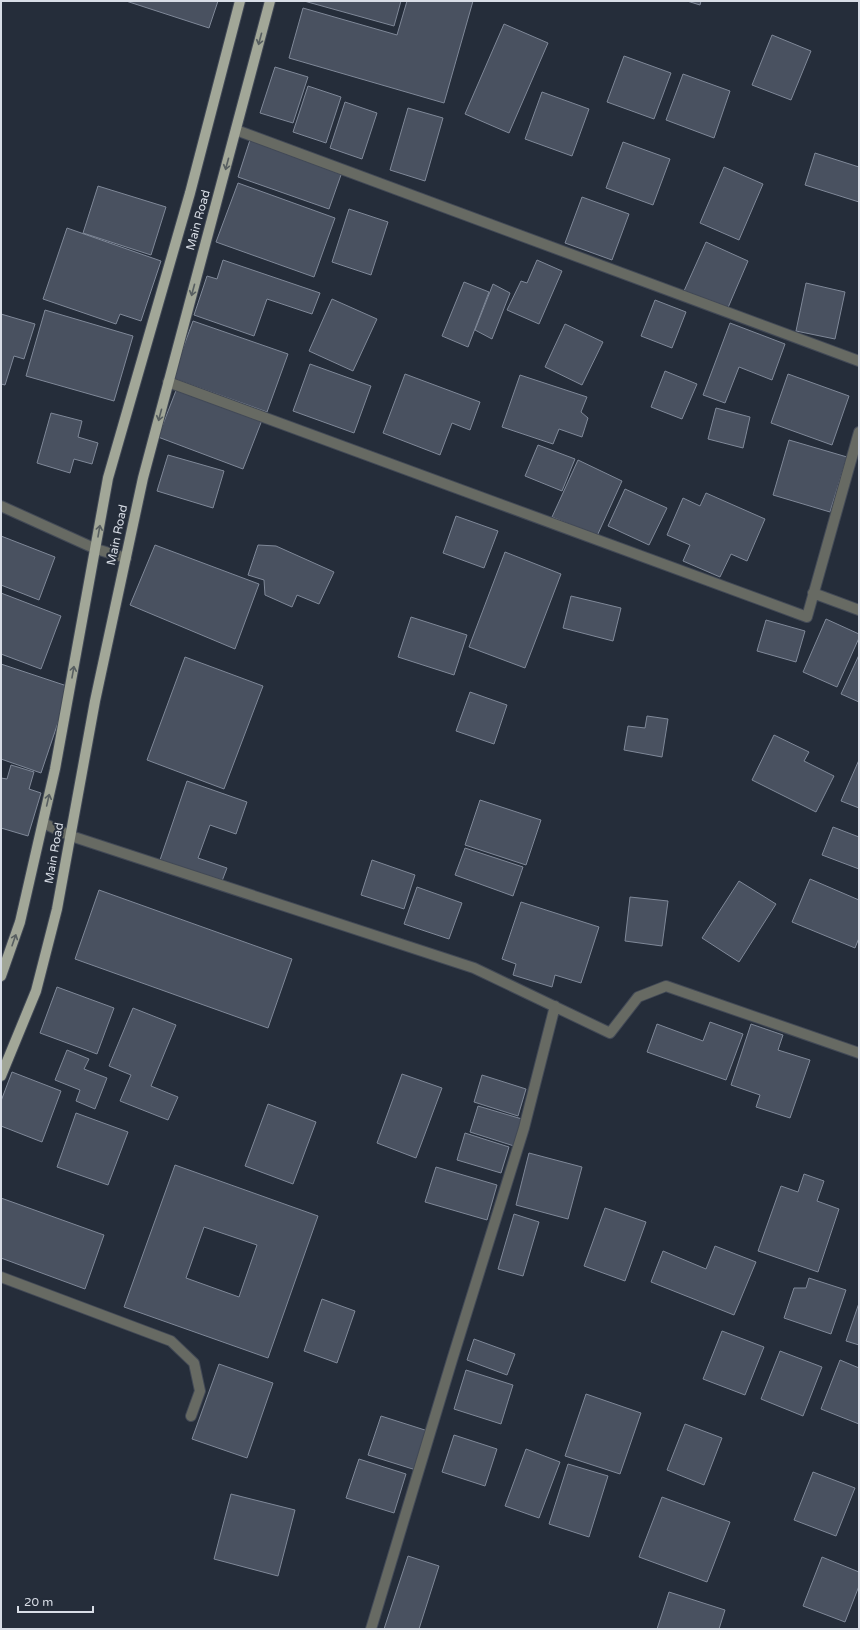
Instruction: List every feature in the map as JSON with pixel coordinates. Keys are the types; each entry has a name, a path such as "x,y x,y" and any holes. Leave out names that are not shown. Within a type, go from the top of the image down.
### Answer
{"main road":[{"name":"Main Road","path":"1,976 20,922 55,769 108,478 190,193 240,1"},
{"name":"Main Road","path":"1,1076 36,991 57,909 95,701 143,478 270,1"}],"street":[{"path":"236,130 859,361"},
{"path":"168,382 807,617 859,434"},
{"path":"1,506 96,549 126,558"},
{"path":"813,593 859,610"},
{"path":"43,823 71,836 474,968 610,1033 638,997 666,986 859,1052"},
{"path":"372,1629 452,1360 524,1128 555,1006"},
{"path":"1,1277 171,1341 194,1363 200,1391 191,1416"}],"building":[{"path":"126,1 218,1 209,28"},
{"path":"304,1 401,1 394,26"},
{"path":"407,1 473,1 444,103 289,58 303,8 397,35"},
{"path":"687,1 701,1 700,5"},
{"path":"504,24 548,43 509,133 465,114"},
{"path":"772,35 811,51 791,100 752,85"},
{"path":"624,56 671,73 654,119 607,102"},
{"path":"275,67 308,77 293,123 260,113"},
{"path":"683,74 730,91 714,138 666,120"},
{"path":"308,86 341,97 326,143 293,132"},
{"path":"542,92 589,109 572,156 525,139"},
{"path":"345,102 377,113 362,159 330,148"},
{"path":"408,108 443,118 425,181 390,170"},
{"path":"250,140 342,172 329,209 238,177"},
{"path":"623,142 670,159 653,205 606,188"},
{"path":"815,153 859,167 859,202 805,185"},
{"path":"724,167 763,184 739,240 700,223"},
{"path":"238,183 335,218 314,277 216,242"},
{"path":"98,186 166,207 151,255 83,233"},
{"path":"582,197 629,214 612,260 565,243"},
{"path":"349,209 388,222 371,275 332,262"},
{"path":"67,228 161,261 141,321 120,314 116,324 43,299"},
{"path":"706,242 748,261 727,310 684,291"},
{"path":"223,260 320,293 312,314 267,299 254,336 194,315 207,276 217,279"},
{"path":"537,260 562,271 539,324 507,310 521,281 527,283"},
{"path":"464,282 489,292 468,347 442,336"},
{"path":"806,283 845,292 835,339 796,331"},
{"path":"493,284 510,293 492,339 475,330"},
{"path":"332,299 377,319 353,371 309,351"},
{"path":"655,300 686,312 672,348 641,336"},
{"path":"45,310 133,336 114,401 26,376"},
{"path":"1,314 35,324 24,359 14,356 5,385 1,384"},
{"path":"193,321 288,354 267,412 172,378"},
{"path":"730,323 785,344 772,380 739,367 725,403 703,395"},
{"path":"565,324 603,342 582,385 545,367"},
{"path":"310,364 371,386 354,433 293,411"},
{"path":"665,371 697,384 682,419 651,407"},
{"path":"405,374 480,402 470,430 452,423 440,455 383,433"},
{"path":"788,374 849,396 832,445 771,423"},
{"path":"520,375 587,397 581,412 588,418 582,437 559,429 553,444 502,427"},
{"path":"177,388 262,420 243,469 158,437"},
{"path":"716,408 750,417 743,448 708,439"},
{"path":"51,413 82,421 78,437 98,443 92,464 74,459 70,473 37,463"},
{"path":"789,440 847,457 830,512 773,495"},
{"path":"538,445 575,459 562,491 525,476"},
{"path":"168,455 224,471 213,508 157,491"},
{"path":"578,460 622,481 597,536 552,517"},
{"path":"625,489 667,508 649,545 608,526"},
{"path":"706,493 765,519 747,561 731,554 720,577 683,561 690,545 667,535 683,498 700,506"},
{"path":"456,516 498,531 484,568 443,553"},
{"path":"1,536 55,557 39,600 1,585"},
{"path":"155,545 259,584 235,649 130,605"},
{"path":"258,545 276,546 334,572 319,604 297,595 292,607 265,595 264,580 248,575"},
{"path":"505,552 561,574 525,668 469,647"},
{"path":"1,593 61,616 41,669 1,654"},
{"path":"571,596 621,608 613,641 563,628"},
{"path":"411,617 467,635 454,675 398,657"},
{"path":"826,619 859,634 859,638 837,687 803,672"},
{"path":"766,620 805,631 796,662 757,651"},
{"path":"859,655 859,702 841,694"},
{"path":"185,657 263,686 224,789 147,760"},
{"path":"1,664 70,687 41,773 1,759"},
{"path":"470,692 507,705 494,744 456,731"},
{"path":"647,716 668,719 662,757 624,750 628,726 645,728"},
{"path":"774,735 809,752 804,761 834,776 816,812 752,780"},
{"path":"859,760 859,808 841,801"},
{"path":"11,765 34,772 29,789 41,793 28,836 1,828 1,778 7,779"},
{"path":"187,781 247,802 236,834 210,825 198,858 227,868 222,881 160,860"},
{"path":"480,800 541,820 526,865 465,845"},
{"path":"833,827 859,837 859,869 822,855"},
{"path":"465,848 523,867 513,896 455,875"},
{"path":"372,860 415,875 404,909 361,895"},
{"path":"810,879 859,900 859,938 855,948 792,922"},
{"path":"739,881 776,904 739,962 702,938"},
{"path":"417,887 462,903 449,939 404,924"},
{"path":"99,890 292,959 268,1028 75,959"},
{"path":"630,897 668,901 662,946 625,941"},
{"path":"521,902 599,927 581,983 555,975 552,987 513,975 516,964 502,959"},
{"path":"57,987 114,1008 97,1054 40,1033"},
{"path":"133,1008 176,1025 151,1086 178,1097 168,1120 120,1101 131,1075 109,1066"},
{"path":"710,1022 743,1034 726,1080 647,1052 657,1024 703,1041"},
{"path":"751,1024 783,1035 778,1050 810,1060 790,1118 756,1107 760,1095 731,1085"},
{"path":"67,1050 89,1059 84,1069 107,1078 95,1109 76,1101 80,1090 55,1080"},
{"path":"12,1072 61,1091 42,1142 1,1126 1,1101"},
{"path":"402,1074 442,1088 416,1158 377,1143"},
{"path":"482,1075 526,1089 518,1116 474,1102"},
{"path":"268,1104 316,1122 293,1184 245,1166"},
{"path":"478,1106 522,1119 514,1146 470,1132"},
{"path":"76,1113 128,1132 108,1185 57,1167"},
{"path":"465,1133 509,1147 501,1173 457,1160"},
{"path":"529,1153 582,1167 568,1219 516,1205"},
{"path":"175,1165 318,1216 268,1358 124,1307","holes":["204,1227 257,1245 239,1297 186,1278"]},
{"path":"436,1167 497,1185 487,1220 425,1202"},
{"path":"804,1174 824,1181 817,1201 839,1209 818,1272 758,1251 781,1186 798,1192"},
{"path":"1,1198 104,1235 85,1289 1,1258"},
{"path":"605,1208 646,1222 625,1281 584,1266"},
{"path":"514,1214 539,1222 523,1276 498,1269"},
{"path":"715,1246 756,1262 734,1315 651,1282 663,1251 706,1269"},
{"path":"809,1278 846,1290 831,1334 784,1318 794,1288 806,1288"},
{"path":"322,1299 355,1311 337,1363 304,1351"},
{"path":"859,1303 859,1345 846,1341"},
{"path":"722,1331 764,1347 745,1395 703,1379"},
{"path":"474,1339 515,1354 507,1375 467,1360"},
{"path":"780,1351 822,1367 803,1416 761,1399"},
{"path":"840,1360 859,1368 859,1424 821,1409"},
{"path":"219,1364 273,1383 247,1458 192,1439"},
{"path":"466,1370 513,1385 501,1424 454,1409"},
{"path":"586,1394 641,1413 620,1474 565,1456"},
{"path":"381,1416 428,1431 416,1470 368,1455"},
{"path":"685,1424 722,1438 704,1485 667,1470"},
{"path":"454,1435 497,1449 485,1486 442,1472"},
{"path":"526,1449 560,1462 539,1518 505,1506"},
{"path":"359,1459 406,1474 394,1513 346,1498"},
{"path":"568,1464 608,1476 589,1537 549,1524"},
{"path":"813,1472 855,1488 836,1536 794,1520"},
{"path":"231,1494 295,1510 278,1576 214,1559"},
{"path":"662,1497 730,1522 707,1582 639,1557"},
{"path":"408,1556 439,1566 419,1629 384,1629"},
{"path":"822,1557 859,1572 859,1586 845,1622 803,1606"},
{"path":"669,1592 725,1610 719,1629 657,1629"}]}
